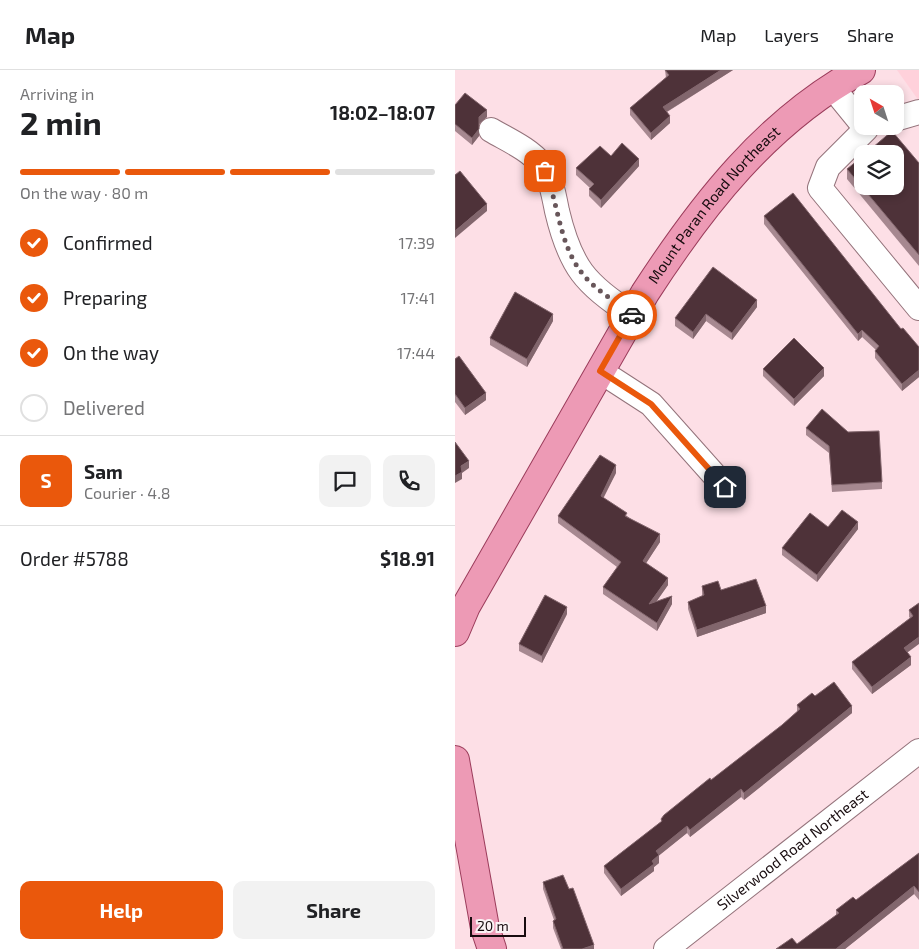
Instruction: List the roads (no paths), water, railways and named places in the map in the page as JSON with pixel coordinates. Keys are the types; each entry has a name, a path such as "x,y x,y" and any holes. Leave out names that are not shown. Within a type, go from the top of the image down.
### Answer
{"main road":[{"name":"Mount Paran Road Northeast","path":"455,632 466,606 600,371 670,255 746,158 793,115 861,70"},
{"path":"455,760 485,928 492,949"}],"street":[{"path":"833,87 854,112"},
{"path":"904,116 919,112"},
{"path":"491,130 531,154 542,165 552,190 564,242 574,263 586,279 600,292 633,315"},
{"path":"858,135 828,167 820,188 919,308"},
{"path":"600,371 651,404 725,487"},
{"name":"Silverwood Road Northeast","path":"666,949 919,751"}]}
